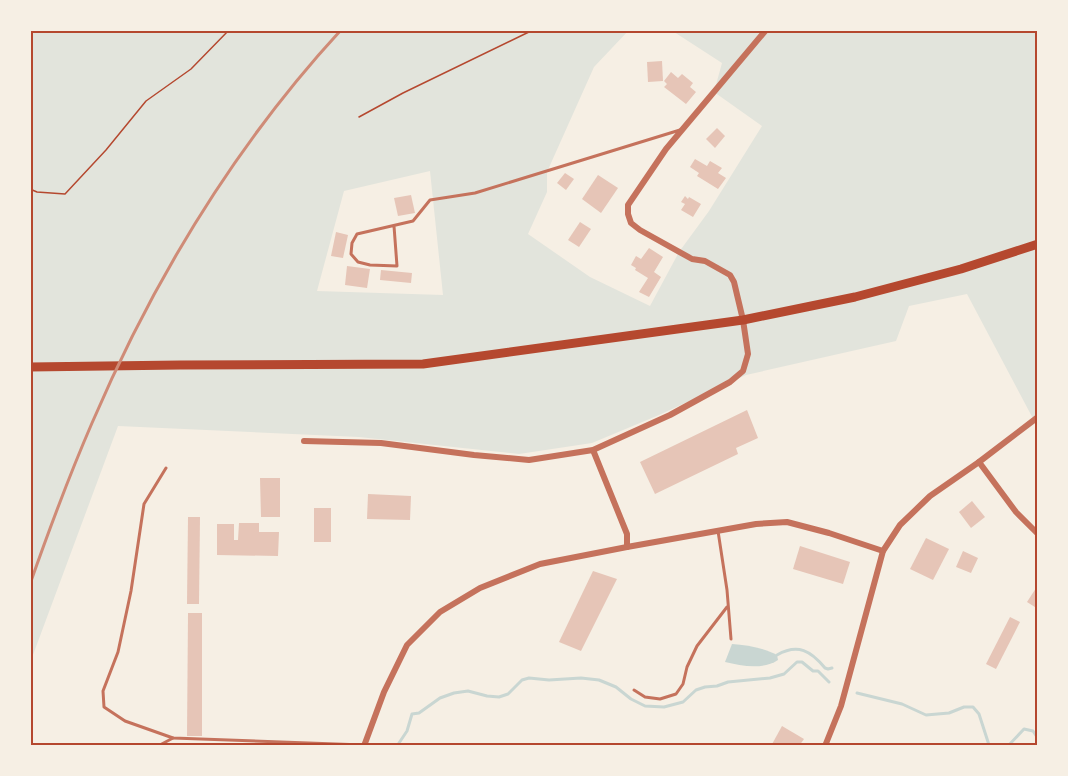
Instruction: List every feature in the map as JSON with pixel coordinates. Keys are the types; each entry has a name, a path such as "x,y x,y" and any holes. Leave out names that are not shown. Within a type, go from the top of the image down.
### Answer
{"main road":[{"path":"30,367 423,364 743,320 855,297 961,269 1038,244"}],"street":[{"path":"304,441 381,443 530,460 593,450 670,415 730,382 744,371 748,354 743,320 734,282 730,275 705,261 692,259 640,230 631,223 628,205 666,149 766,30"},
{"path":"825,746 841,706 883,551 900,525 930,496 1038,417"},
{"path":"593,450 627,534 627,547"},
{"path":"979,462 1016,512 1038,534"},
{"path":"364,746 384,692 407,645 440,612 480,588 540,564 756,524 787,522 883,551"}],"lane":[{"path":"394,225 397,266 358,262 351,254 352,243 357,234 394,225 413,221 430,200 475,193 685,128"},
{"path":"166,468 144,504 118,652 103,690 104,707 124,721 173,738 364,746"},
{"path":"718,531 727,590 730,639"},
{"path":"634,690 645,696 660,699 676,694 683,684 687,667 697,646 727,608"},
{"path":"158,746 173,738"}],"path":[{"path":"30,189 37,192 64,194 106,150 146,101 191,69 229,30"},
{"path":"359,117 403,93 534,30"}],"shaded area":[{"path":"30,30 629,30 594,67 547,172 547,192 528,234 590,277 650,306 679,252 709,211 762,126 714,92 722,63 671,30 1038,30 1038,428 967,294 909,306 896,341 746,375 592,443 519,454 359,437 118,426 30,663","holes":["430,171 443,295 317,291 344,191"]},
{"path":"732,644 767,650 777,655 778,660 759,666 725,662"}],"building":[{"path":"662,61 663,81 648,82 647,62"},
{"path":"671,72 678,78 682,74 693,83 690,87 696,92 686,104 664,87 667,84 664,81"},
{"path":"717,128 725,136 715,148 706,139"},
{"path":"695,159 707,166 710,161 722,168 718,173 726,178 718,189 697,176 699,173 690,167"},
{"path":"565,173 574,179 566,190 557,183"},
{"path":"598,175 618,188 601,213 582,199"},
{"path":"411,195 415,213 398,216 394,198"},
{"path":"685,196 701,204 693,217 681,210 685,204 681,202"},
{"path":"580,222 591,229 579,247 568,240"},
{"path":"336,232 348,235 343,258 331,256"},
{"path":"649,248 663,257 654,272 661,277 649,297 639,292 648,278 631,265 636,256 641,259"},
{"path":"347,266 370,269 367,288 345,285"},
{"path":"381,270 412,273 411,283 380,280"},
{"path":"747,410 758,438 736,448 738,454 655,494 640,462"},
{"path":"260,478 280,478 280,517 261,517"},
{"path":"368,494 411,496 410,520 367,519"},
{"path":"972,501 985,517 971,528 959,512"},
{"path":"314,508 331,508 331,542 314,542"},
{"path":"188,517 200,517 199,604 187,604"},
{"path":"239,523 259,523 259,532 279,532 278,556 217,555 217,524 234,524 234,540 238,540"},
{"path":"926,538 949,549 933,580 910,569"},
{"path":"800,546 850,562 843,584 793,569"},
{"path":"963,551 978,558 971,573 956,567"},
{"path":"593,571 617,579 581,651 559,642"},
{"path":"1038,585 1038,609 1027,602"},
{"path":"188,613 202,613 202,736 187,736"},
{"path":"1010,617 1020,622 996,669 986,664"},
{"path":"782,726 804,739 799,746 771,746"}],"waterway":[{"path":"777,655 798,649 815,657 825,668 832,668"},
{"path":"397,746 407,731 412,714 419,713 440,698 468,691 499,697 508,694 522,680 529,678 599,680 616,687 631,699 645,706 664,707 683,702 696,690 705,687 784,674 797,662 802,662 813,671 818,671 829,682"},
{"path":"857,693 902,704 926,715 949,713 964,707 973,707 979,714 991,746"},
{"path":"1008,746 1024,729 1033,731 1037,737 1037,746"}],"railway":[{"path":"30,584 92,423 116,370 170,266 232,167 266,120 341,30"}]}
